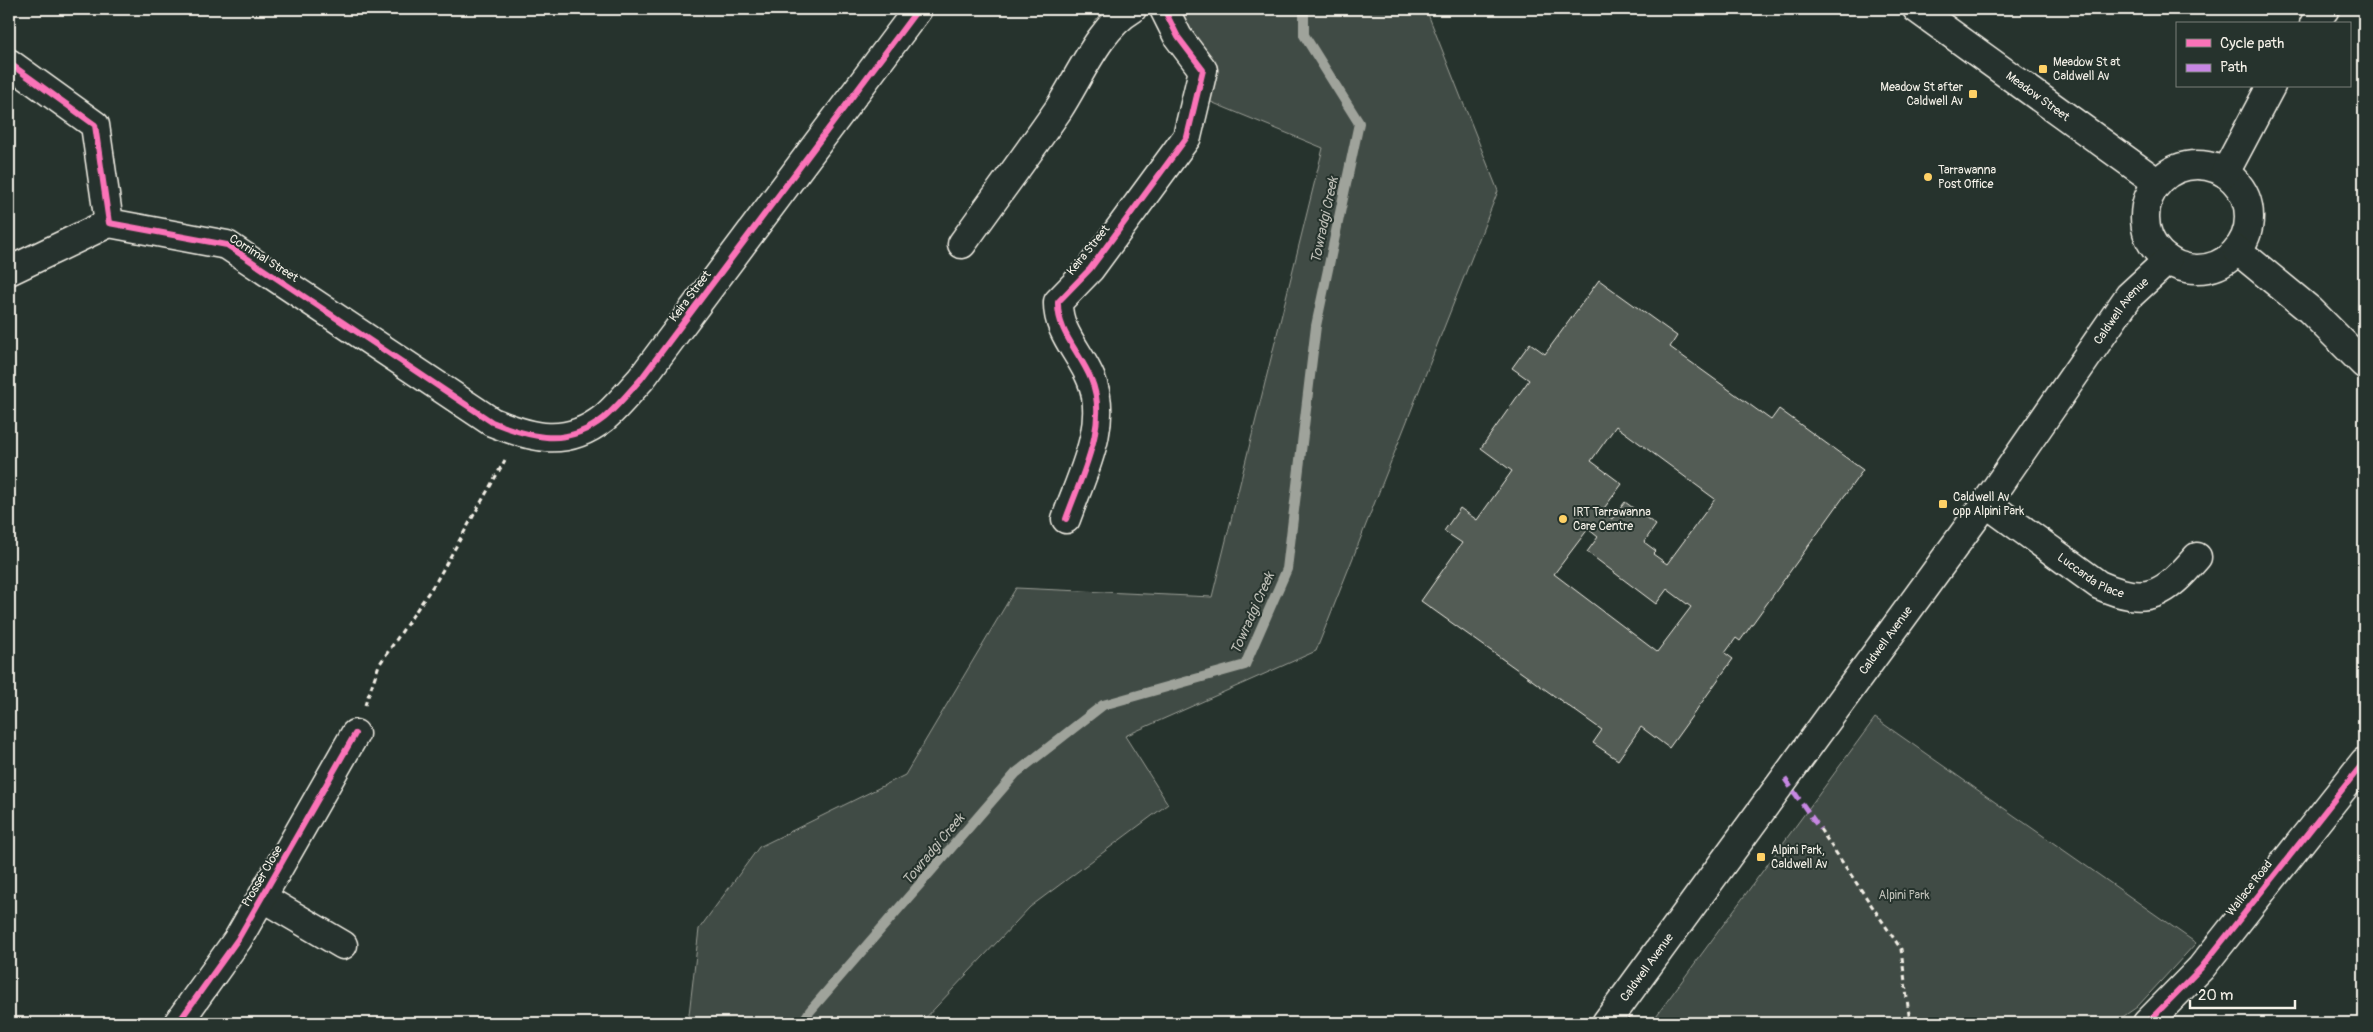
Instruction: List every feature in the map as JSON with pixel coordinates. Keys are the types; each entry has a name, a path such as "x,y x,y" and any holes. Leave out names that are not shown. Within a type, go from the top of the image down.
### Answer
{"street":[{"name":"Keira Street","path":"572,437 604,418 641,379 918,9"},
{"path":"962,244 1058,109 1102,39 1124,14 1132,9"},
{"name":"Keira Street","path":"1066,519 1097,428 1098,397 1091,377 1058,316 1058,302 1090,269 1187,137 1203,70 1178,37 1164,9"},
{"name":"Meadow Street","path":"1917,9 2158,183"},
{"path":"2315,22 2325,9"},
{"path":"9,63 95,125 109,222 9,271"},
{"path":"2226,173 2271,88"},
{"path":"2191,165 2209,166 2226,173 2238,186 2248,205 2248,224 2243,240 2237,250 2224,262 2210,267 2192,269 2175,265 2160,254 2150,240 2144,216 2148,198 2158,183 2172,171 2191,165"},
{"name":"Corrimal Street","path":"109,222 227,245 492,422 520,433 544,438 572,437"},
{"path":"2237,250 2310,310 2364,364"},
{"name":"Caldwell Avenue","path":"1606,1023 1986,503 2129,296 2168,260"},
{"name":"Luccarda Place","path":"1986,503 2098,585 2117,593 2137,597 2159,592 2175,583 2197,557"},
{"name":"Prosser Close","path":"178,1023 238,939 355,734"},
{"name":"Wallace Road","path":"2147,1023 2201,968 2364,762"},
{"name":"Prosser Close","path":"263,898 343,945"}],"path":[{"path":"355,734 379,665 446,564 520,433"},
{"path":"1820,829 1901,948 1910,1023"}],"green space":[{"path":"1164,9 1426,9 1498,191 1316,651 1125,736 1168,804 1030,907 921,1023 688,1023 699,929 759,847 905,775 1016,588 1212,597 1323,148 1206,100"},
{"name":"Alpini Park","path":"1875,718 2196,943 2137,1007 2114,1023 1651,1023"}],"building":[{"name":"IRT Tarrawanna Care Centre","path":"1599,280 1677,336 1670,347 1771,420 1779,409 1863,470 1740,641 1736,638 1725,653 1733,659 1669,748 1641,727 1618,760 1593,743 1602,730 1421,601 1462,543 1444,531 1460,508 1477,520 1512,471 1481,448 1529,380 1512,368 1530,343 1545,354","holes":["1616,426 1715,499 1667,564 1653,554 1656,551 1644,542 1656,525 1625,502 1612,519 1602,511 1622,484 1591,461","1588,529 1598,537 1587,552 1656,604 1667,589 1691,607 1657,652 1554,574"]}],"waterway":[{"name":"Towradgi Creek","path":"802,1023 810,1011 1016,773 1103,705 1245,665 1287,569 1316,326 1359,123 1304,35 1304,9"}],"marked path":[{"path":"1785,779 1820,829"}],"cycle path":[{"path":"9,63 95,125 109,223 227,245 492,422 535,436 562,437 576,434 604,418 641,379 918,9"},
{"path":"1066,519 1086,467 1095,431 1097,413 1096,396 1091,379 1061,323 1058,302 1090,269 1187,137 1203,70 1178,37 1164,9"},
{"path":"178,1023 238,939 355,734"},
{"path":"2147,1023 2201,968 2364,762"}],"place":[{"name":"Meadow St at Caldwell Av","path":"2043,69"},
{"name":"Meadow St after Caldwell Av","path":"1973,94"},
{"name":"Tarrawanna Post Office","path":"1928,177"},
{"name":"Caldwell Av opp Alpini Park","path":"1943,504"},
{"name":"IRT Tarrawanna Care Centre","path":"1563,519"},
{"name":"Alpini Park, Caldwell Av","path":"1761,857"}]}
